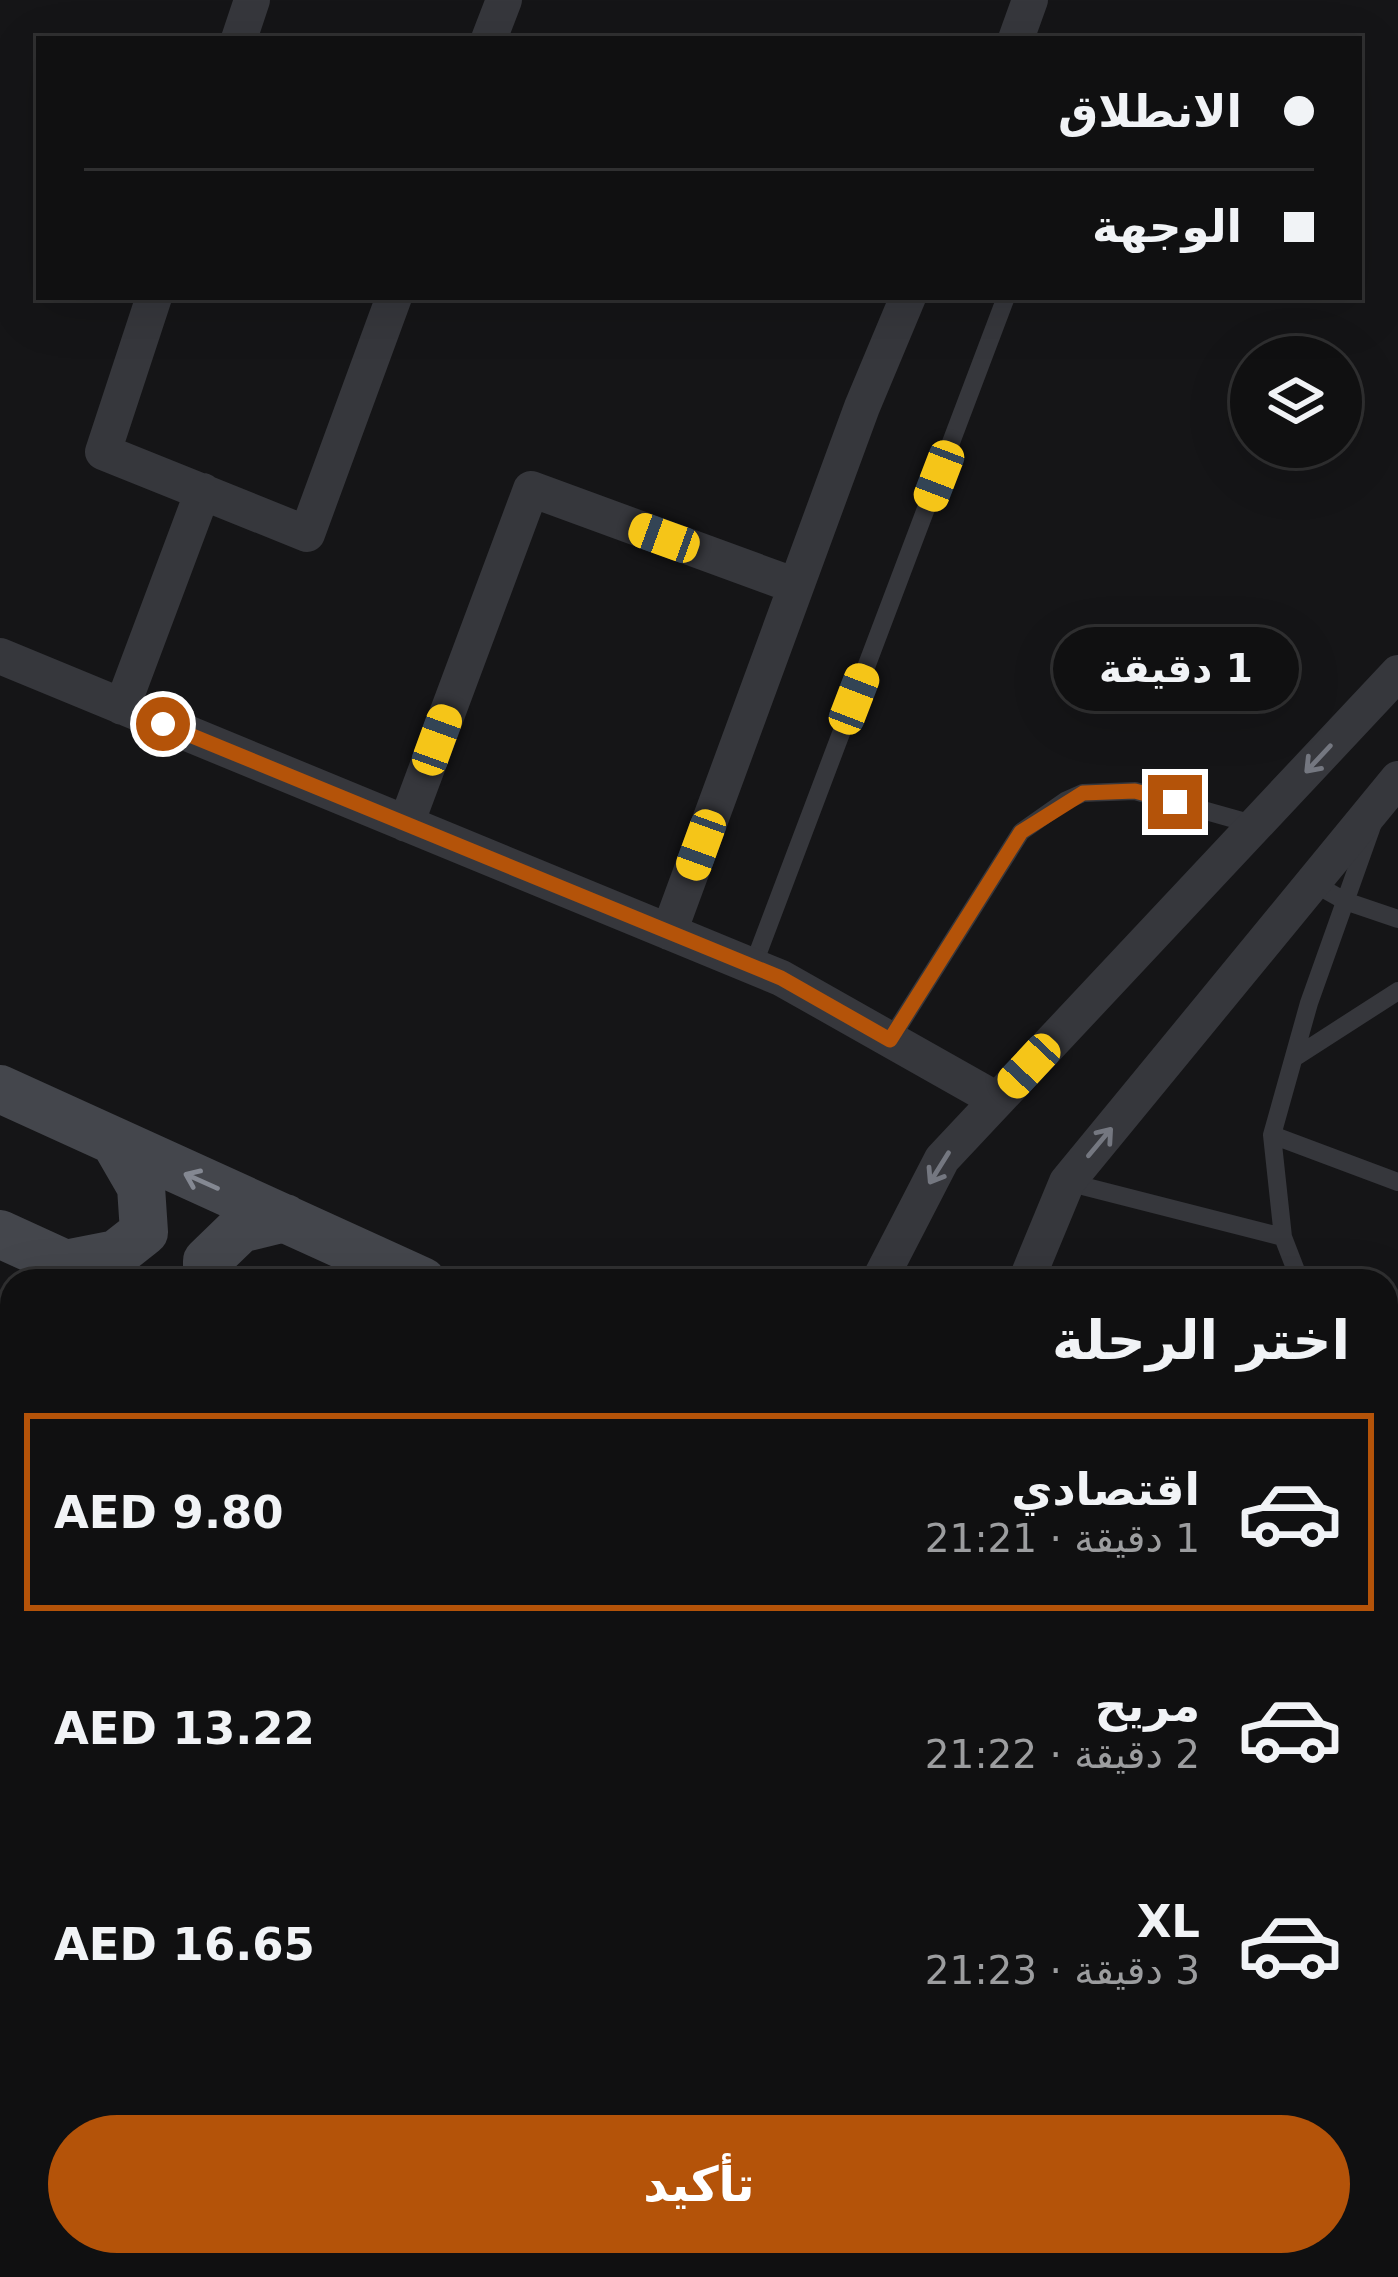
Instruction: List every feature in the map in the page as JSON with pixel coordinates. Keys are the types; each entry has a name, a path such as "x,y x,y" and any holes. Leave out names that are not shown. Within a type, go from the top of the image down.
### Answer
{"street":[{"path":"240,36 252,0"},
{"path":"490,36 504,0"},
{"path":"1017,36 1030,0"},
{"path":"153,300 104,452 307,534 393,300"},
{"path":"669,932 862,407 907,300"},
{"path":"406,824 531,489 796,586"},
{"path":"122,707 203,491"},
{"path":"0,656 781,978 997,1100"},
{"path":"885,1269 942,1159 1398,673"},
{"path":"1031,1269 1067,1181 1390,790"},
{"path":"0,1089 395,1269"},
{"path":"88,1269 144,1232 141,1187 115,1142"},
{"path":"207,1269 207,1261 240,1229 285,1219"},
{"path":"0,1234 76,1269"}],"lane":[{"path":"752,966 1005,300"},
{"path":"1295,1269 1282,1237 1272,1136 1345,902 1390,790"},
{"path":"890,1040 1021,832 1065,801 1083,793 1135,791 1256,824"},
{"path":"1313,883 1345,902 1398,919"},
{"path":"1294,1058 1398,991"},
{"path":"1272,1136 1398,1182"},
{"path":"1067,1181 1282,1237"}],"route":[{"path":"163,724 781,978 890,1040 1021,832 1083,793 1135,791 1175,802"}]}
